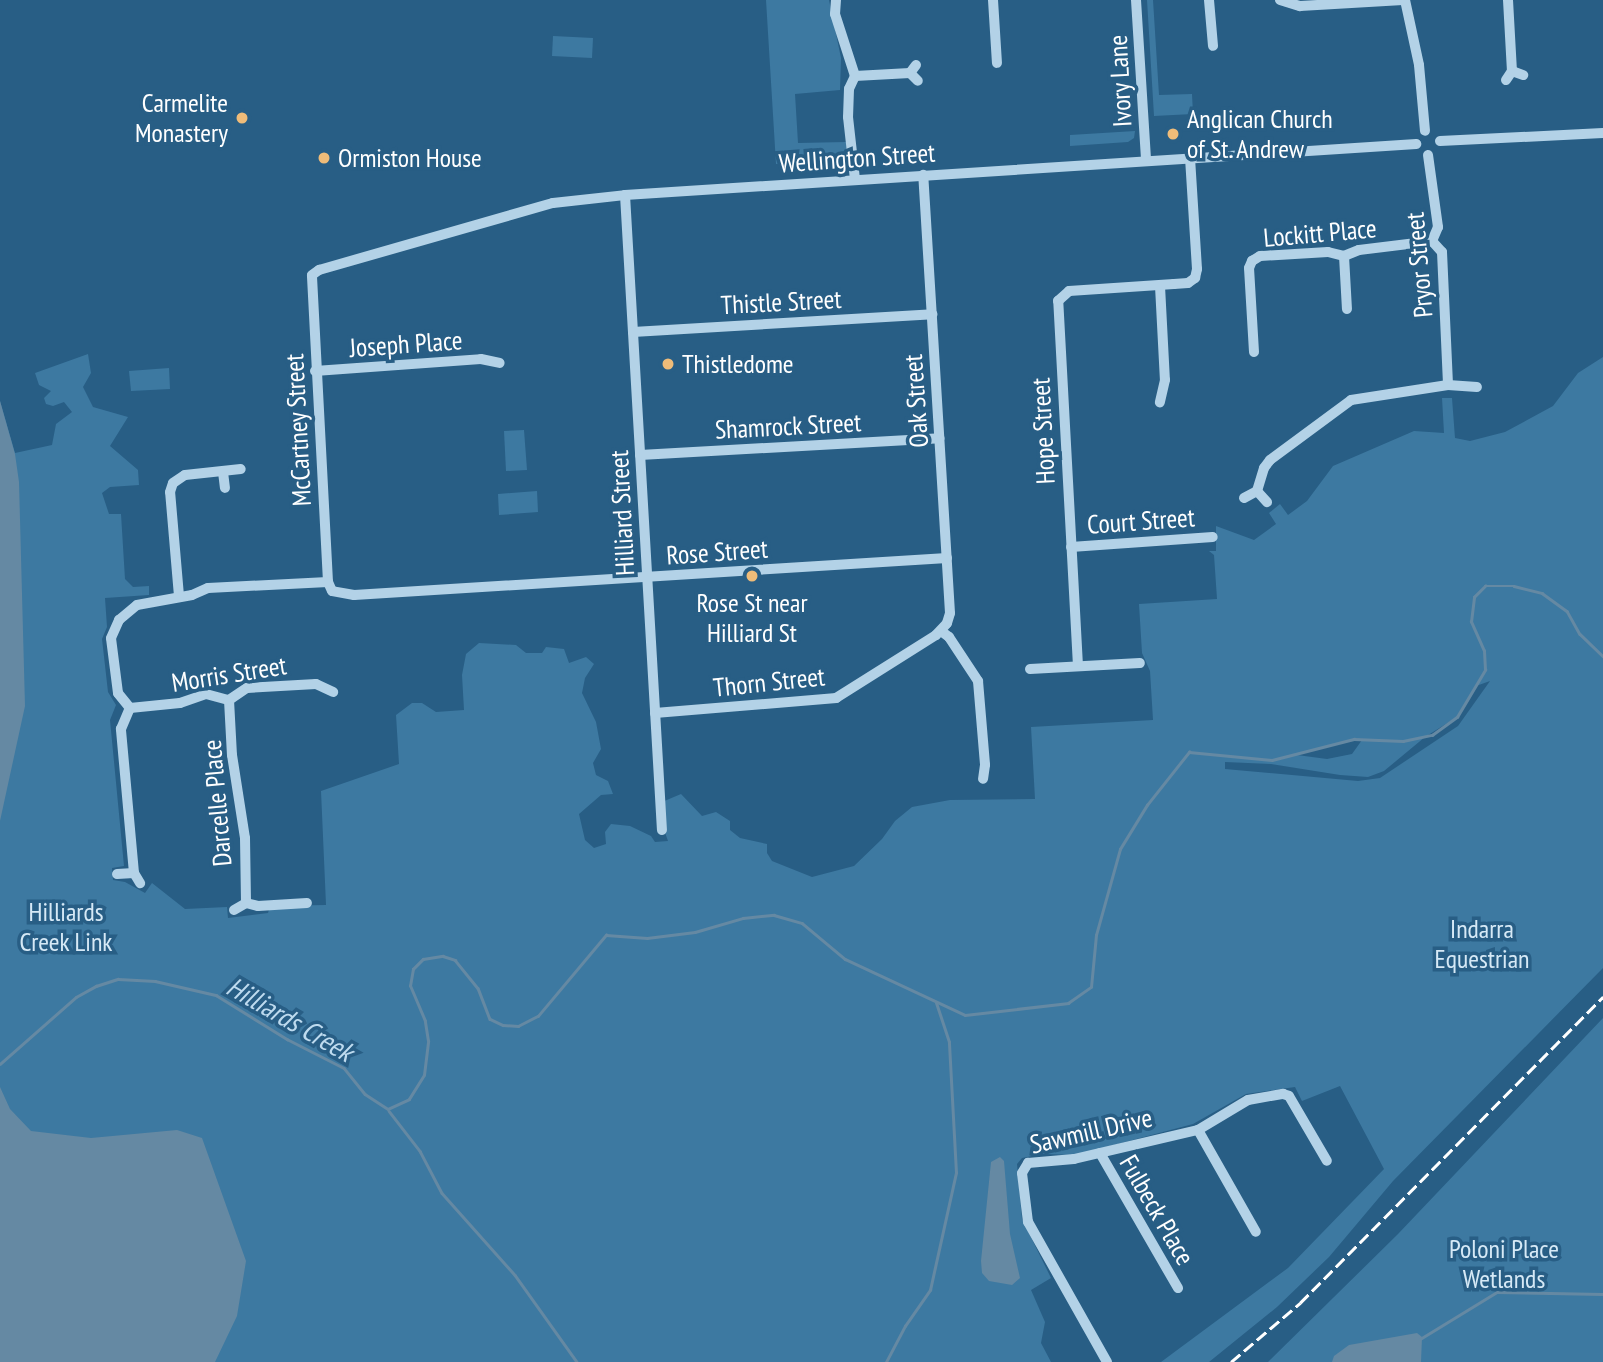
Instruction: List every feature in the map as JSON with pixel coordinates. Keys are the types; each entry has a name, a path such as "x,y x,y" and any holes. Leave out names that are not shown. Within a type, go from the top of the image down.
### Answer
{"street":[{"path":"836,0 835,14 855,76 849,89 848,117 855,179"},
{"path":"993,0 997,63"},
{"name":"Ivory Lane","path":"1136,0 1146,160"},
{"path":"1209,0 1213,46"},
{"path":"1280,0 1300,6 1404,0 1419,65 1425,131"},
{"path":"1508,0 1509,76 1523,75"},
{"path":"855,76 915,73"},
{"path":"1425,131 1435,133 1440,141 1437,151 1428,155 1420,152 1416,144 1418,136 1425,131"},
{"path":"1440,141 1603,133"},
{"name":"Wellington Street","path":"312,275 319,270 531,208 625,195 1416,144"},
{"name":"Pryor Street","path":"1428,155 1438,227 1432,242 1442,252 1448,385"},
{"path":"1160,402 1165,380 1160,286 1188,283 1197,275 1190,158"},
{"name":"Oak Street","path":"923,176 950,613 944,627"},
{"name":"Hilliard Street","path":"625,195 662,830"},
{"name":"Lockitt Place","path":"1254,352 1249,268 1252,261 1260,257 1328,252 1344,256 1359,250 1432,242"},
{"path":"1344,256 1347,309"},
{"name":"McCartney Street","path":"312,275 328,582"},
{"name":"Hope Street","path":"1078,666 1058,300 1069,291 1160,286"},
{"name":"Thistle Street","path":"633,332 932,314"},
{"name":"Joseph Place","path":"315,371 481,359 500,363"},
{"path":"1244,498 1257,491 1270,460 1351,400 1448,385 1477,387"},
{"name":"Shamrock Street","path":"640,455 940,438"},
{"path":"179,596 170,492 173,483 185,475 241,469"},
{"path":"223,472 225,488"},
{"path":"1257,491 1267,502"},
{"name":"Court Street","path":"1071,547 1213,537"},
{"name":"Rose Street","path":"328,582 332,591 354,595 947,558"},
{"path":"141,883 134,873 121,729 130,708 118,692 111,638 119,620 137,605 208,588 328,582"},
{"path":"944,627 978,681 985,765 983,779"},
{"name":"Thorn Street","path":"655,713 817,702 836,698 944,627"},
{"path":"1030,669 1140,663"},
{"name":"Morris Street","path":"130,708 180,704 206,694 229,700 247,688 316,684 334,692"},
{"name":"Darcelle Place","path":"229,700 232,755 245,838 246,902"},
{"path":"117,874 134,873"},
{"name":"Darcelle Place","path":"246,902 258,906 307,902"},
{"name":"Darcelle Place","path":"234,910 246,902"},
{"name":"Sawmill Drive","path":"1107,1362 1028,1222 1022,1173 1028,1163 1074,1159 1184,1131 1198,1130 1248,1100 1277,1094 1289,1096 1327,1161"},
{"path":"1198,1130 1256,1231"},
{"name":"Fulbeck Place","path":"1100,1153 1178,1288"}],"green space":[{"path":"766,0 829,0 841,58 840,90 795,94 798,143 846,142 850,160 776,164"},
{"path":"1147,0 1153,0 1159,95 1192,94 1193,114 1154,116"},
{"path":"553,36 593,38 592,58 552,56"},
{"path":"1135,131 1134,138 1128,142 1070,146 1070,135"},
{"path":"88,354 91,373 83,387 93,407 128,417 110,446 138,470 139,485 110,487 102,493 109,514 121,514 125,579 133,587 149,586 149,595 105,598 107,627 102,639 108,692 116,705 110,720 124,866 112,868 113,880 125,882 145,893 152,883 185,909 227,907 228,918 268,913 270,906 326,905 321,791 399,764 396,715 412,703 422,703 436,712 464,710 462,675 466,654 479,643 516,645 526,653 542,653 546,647 564,649 569,663 586,657 594,664 585,678 582,693 596,722 601,749 593,763 596,775 608,781 613,794 601,795 579,814 585,840 594,848 606,844 605,832 611,824 630,826 651,836 655,842 668,841 663,827 662,802 681,794 702,816 716,812 730,821 730,830 740,838 767,844 767,853 772,861 812,877 854,866 882,839 895,821 912,807 950,800 1035,799 1031,727 1153,720 1150,671 1142,653 1139,604 1217,599 1214,555 1209,551 1216,551 1216,526 1254,540 1276,524 1269,513 1280,504 1288,515 1307,501 1333,466 1414,431 1444,433 1442,398 1452,398 1455,438 1470,441 1505,432 1553,406 1578,373 1603,357 1603,968 1393,1181 1329,1257 1277,1307 1209,1362 1161,1362 1288,1268 1384,1169 1340,1086 1302,1101 1295,1087 1246,1094 1193,1124 1076,1155 1042,1154 1022,1158 1017,1164 1022,1219 1051,1278 1031,1290 1045,1322 1041,1343 1051,1362 0,1362 0,401 15,453 52,445 56,424 72,412 64,402 53,406 46,404 44,398 51,391 39,385 35,373","holes":["1490,681 1458,726 1380,778 1358,781 1225,769 1225,762 1271,764 1368,777 1384,771 1425,737 1457,717 1476,686","1354,739 1362,740 1352,754 1327,759 1297,755"]},
{"path":"169,368 170,389 131,391 129,371"},
{"path":"524,430 527,470 506,471 504,431"},
{"path":"537,491 538,512 499,515 498,494"},
{"name":"Poloni Place Wetlands","path":"1603,1018 1603,1362 1268,1362 1398,1234"}],"shaded area":[{"path":"0,401 15,454 19,482 25,706 0,821"},
{"path":"0,1087 10,1109 31,1131 91,1138 177,1130 202,1138 246,1261 237,1316 215,1362 0,1362"},
{"path":"1000,1157 1004,1161 1010,1234 1020,1278 1012,1285 989,1281 982,1273 991,1162"},
{"path":"1417,1333 1422,1337 1421,1362 1332,1362 1334,1356 1349,1345"}],"waterway":[{"name":"Hilliards Creek","path":"0,1064 76,997 96,986 118,979 155,981 216,995 287,1039 344,1068 365,1094 388,1109 409,1099 424,1075 428,1041 425,1021 410,986 413,969 423,959 443,956 455,960 478,988 490,1019 503,1025 518,1026 538,1016 606,935 647,938 695,932 743,918 774,915 802,923 845,959 965,1015 1068,1003 1091,987 1096,935 1120,849 1147,805 1189,752 1272,760 1354,739 1403,741 1432,735 1457,717 1485,670 1484,651 1471,622 1474,597 1485,586 1514,586 1542,593 1567,611 1580,634 1603,656"},
{"path":"886,1362 905,1326 930,1290 956,1173 949,1042 936,1003"},
{"path":"389,1111 420,1151 442,1193 515,1275 577,1362"},
{"path":"1420,1339 1497,1292 1603,1294"}],"railway":[{"path":"1231,1362 1300,1303 1603,997"}],"place":[{"name":"Carmelite Monastery","path":"242,118"},
{"name":"Anglican Church of St. Andrew","path":"1173,134"},
{"name":"Ormiston House","path":"324,158"},
{"name":"Thistledome","path":"668,364"},
{"name":"Rose St near Hilliard St","path":"752,576"}],"park label":[{"name":"Hilliards Creek Link","path":"66,927"},
{"name":"Indarra Equestrian","path":"1482,944"}]}
